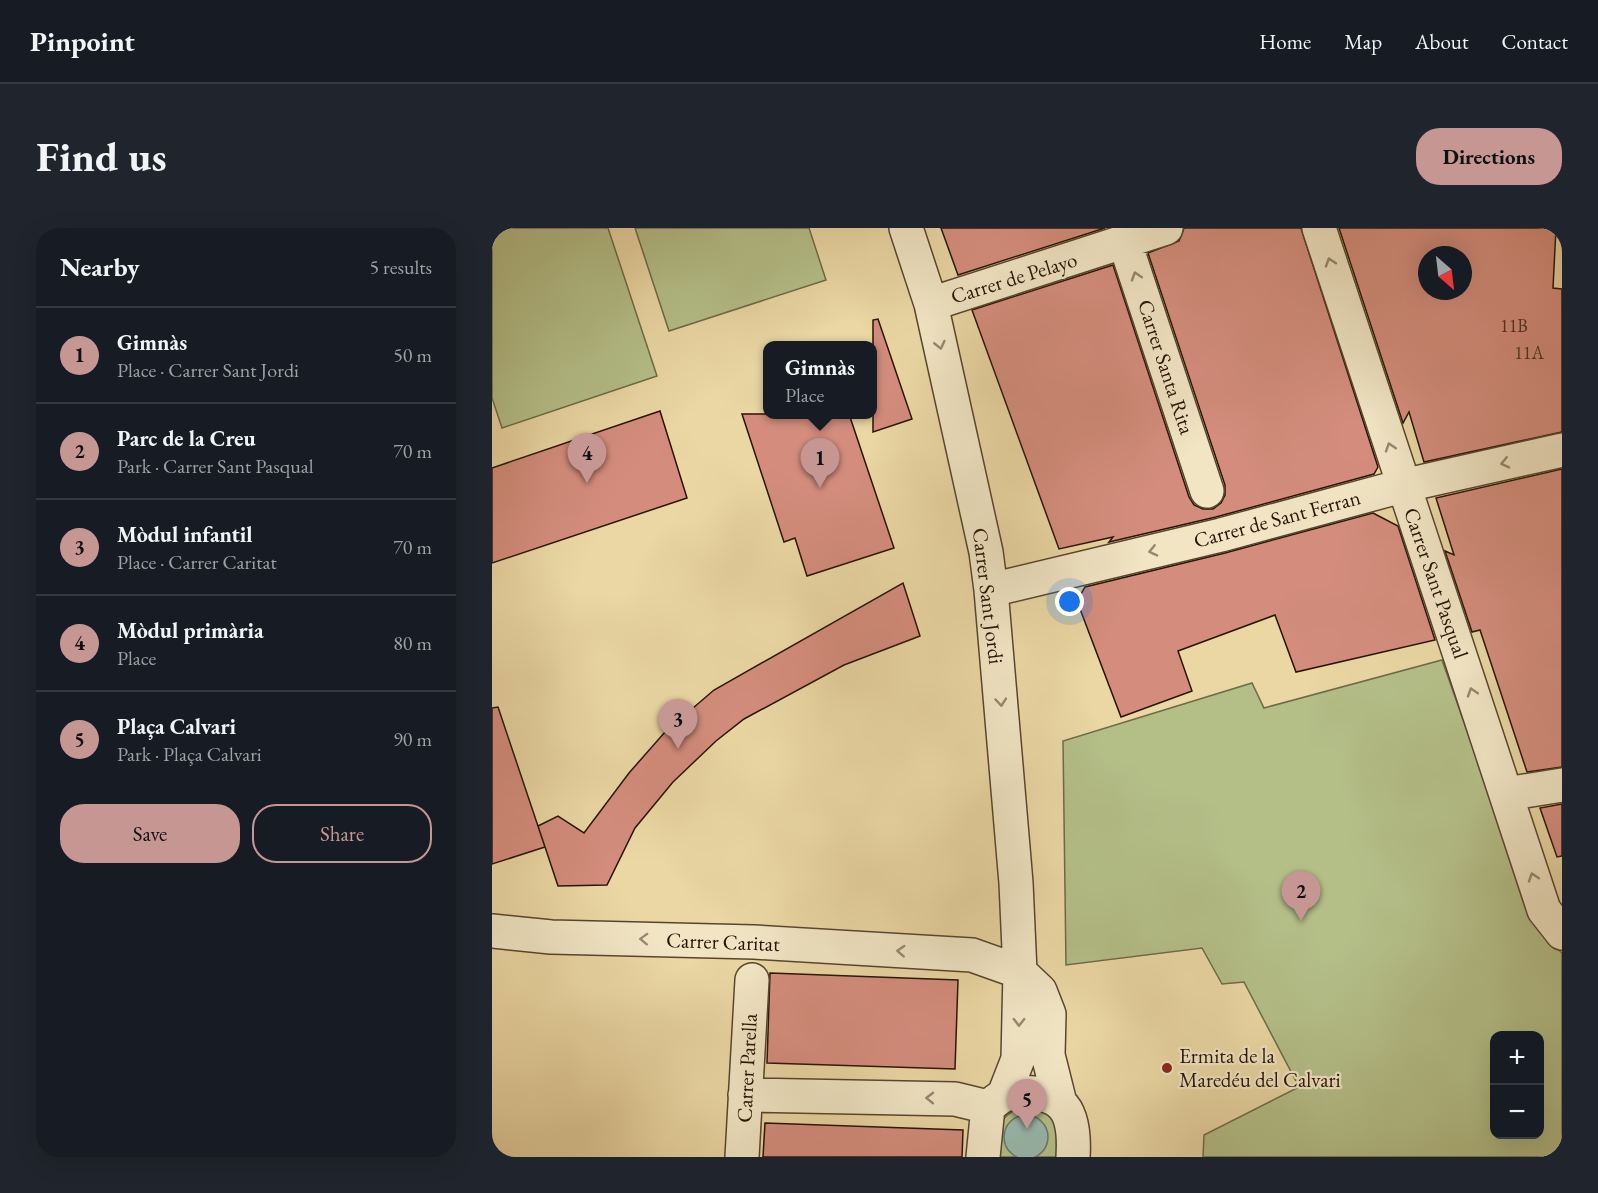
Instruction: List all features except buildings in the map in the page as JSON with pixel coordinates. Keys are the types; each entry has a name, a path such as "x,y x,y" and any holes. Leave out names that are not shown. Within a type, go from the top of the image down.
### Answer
{"street":[{"name":"Carrer Sant Jordi","path":"906,228 931,304 986,552 1016,883 1020,972 1018,1059 996,1101 983,1157"},
{"name":"Carrer de Pelayo","path":"931,304 1166,228"},
{"name":"Carrer Sant Pasqual","path":"1319,228 1402,486 1544,910 1562,933"},
{"name":"Carrer Santa Rita","path":"1125,243 1207,491"},
{"name":"Carrer de Sant Ferran","path":"991,590 1221,535 1402,486 1562,450"},
{"path":"1506,794 1562,785"},
{"name":"Carrer Caritat","path":"953,954 979,948 999,935 1007,918 1016,883"},
{"name":"Carrer Caritat","path":"492,931 551,937 754,942 972,955 1020,972"},
{"path":"1020,972 1040,991 1049,1014 1048,1055 1060,1103 1068,1116 1074,1138 1073,1157"},
{"name":"Carrer Parella","path":"742,1157 752,980"},
{"path":"745,1095 996,1101 1025,1093 1046,1096 1060,1103"}],"green space":[{"path":"492,228 608,228 657,376 502,428 492,398"},
{"path":"635,228 809,228 826,280 669,331"},
{"path":"1442,660 1529,906 1543,936 1562,953 1562,1157 1203,1157 1204,1135 1299,1087 1244,982 1222,984 1202,948 1066,965 1063,741 1252,683 1264,708"},
{"path":"1024,1106 1044,1108 1055,1121 1060,1157 993,1157 997,1131 1003,1120"}],"shaded area":[{"path":"1026,1115 1035,1116 1042,1121 1047,1128 1047,1146 1042,1153 1035,1158 1026,1159 1017,1158 1010,1153 1005,1146 1004,1137 1005,1128 1010,1121 1017,1116"}],"place":[{"name":"Mòdul primària","path":"587,483"},
{"name":"Gimnàs","path":"820,488"},
{"name":"Mòdul infantil","path":"678,749"},
{"name":"Parc de la Creu","path":"1301,921"},
{"name":"Ermita de la Maredéu del Calvari","path":"1167,1068"},
{"name":"Plaça Calvari","path":"1027,1129"}]}
